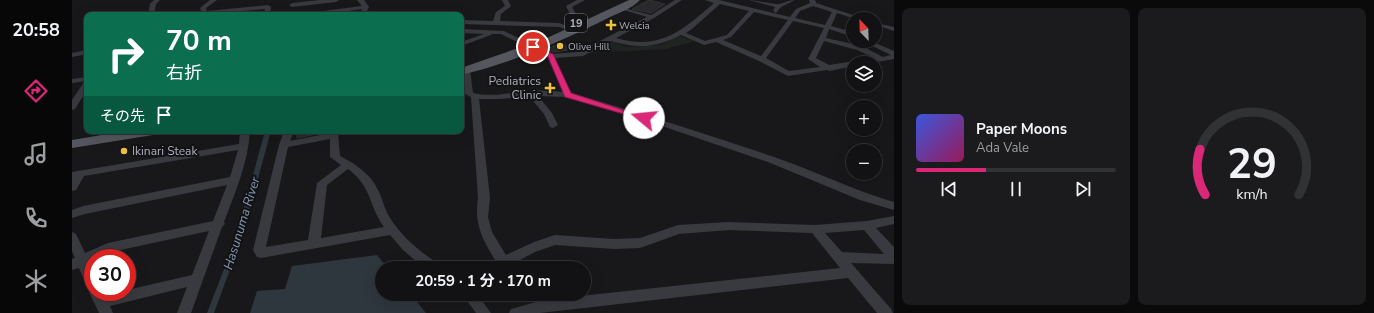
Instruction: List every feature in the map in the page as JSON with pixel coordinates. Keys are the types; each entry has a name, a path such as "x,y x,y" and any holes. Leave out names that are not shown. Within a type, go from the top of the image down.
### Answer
{"main road":[{"name":"19","path":"529,46 566,27 636,0"},
{"name":"19","path":"464,69 529,46 624,4"},
{"path":"72,138 96,134"},
{"path":"72,144 134,134"}],"street":[{"path":"152,12 153,4 157,0"},
{"path":"204,12 203,8 214,0"},
{"path":"292,5 336,0"},
{"path":"360,0 366,7"},
{"path":"496,23 498,13 508,6 505,0"},
{"path":"582,0 569,6 574,17 583,20"},
{"path":"464,32 502,32 551,56 580,54 612,39 679,0"},
{"path":"708,0 733,2 776,10"},
{"path":"755,0 792,19 845,31"},
{"path":"733,2 753,10 776,10 792,0"},
{"path":"612,39 629,45 659,44 690,28 719,2"},
{"path":"762,59 798,10 812,2 846,14"},
{"path":"624,4 652,17"},
{"path":"223,12 268,7 267,12"},
{"path":"329,12 366,7"},
{"path":"364,12 366,7"},
{"path":"681,33 704,43 717,40 729,36 753,10"},
{"path":"835,11 812,58 837,73"},
{"path":"464,22 559,25 566,27"},
{"path":"882,26 894,29"},
{"path":"464,43 494,32"},
{"path":"822,39 858,48 875,56"},
{"path":"717,40 762,59 788,74 846,65"},
{"path":"879,48 894,56"},
{"path":"72,55 84,53"},
{"path":"551,56 568,95"},
{"path":"882,59 894,56"},
{"path":"464,74 468,94 494,97 532,94 568,95 659,122 764,157 864,197 894,206"},
{"path":"72,81 84,79"},
{"path":"72,107 84,89"},
{"path":"532,94 548,113 553,125"},
{"path":"475,96 484,198 482,224 503,261"},
{"path":"184,313 234,180 244,146 245,134"},
{"path":"287,134 259,250 261,252 392,230"},
{"path":"284,145 331,134"},
{"path":"335,134 335,157 349,164 363,175 372,189 385,219 392,230 403,242 426,261"},
{"path":"72,187 76,175 244,146"},
{"path":"314,244 322,183 349,164"},
{"path":"72,214 83,210 234,180"},
{"path":"508,261 546,241 555,240 614,244 640,243 678,230 730,226 815,229 867,225 894,220"},
{"path":"77,262 108,248 218,224"},
{"path":"867,225 894,256"},
{"path":"815,229 886,313"},
{"path":"72,237 77,262 84,272"},
{"path":"839,258 894,259"},
{"path":"516,313 544,306 852,272"},
{"path":"101,302 198,279"},
{"path":"475,301 484,313"}],"shaded area":[{"path":"679,36 694,41 666,49 588,53 607,43 613,42 626,47 661,45"}],"water":[{"name":"Hasunuma River","path":"264,134 270,134 241,240 214,313 207,313 235,241"},
{"path":"377,255 382,261 375,261 375,301 417,301 426,313 250,313 257,291 285,289 292,266"}],"building":[{"path":"649,0 665,4 651,13 632,9"},
{"name":"Olive Hill","path":"561,43 574,49 554,52 547,49"},
{"path":"296,134 316,134 297,138"}],"place":[{"name":"Welcia","path":"611,25"},
{"name":"Olive Hill","path":"560,46"},
{"name":"Pediatrics Clinic","path":"550,88"},
{"name":"Ikinari Steak","path":"124,151"}],"route":[{"path":"533,47 551,56 568,95 644,118"}]}
